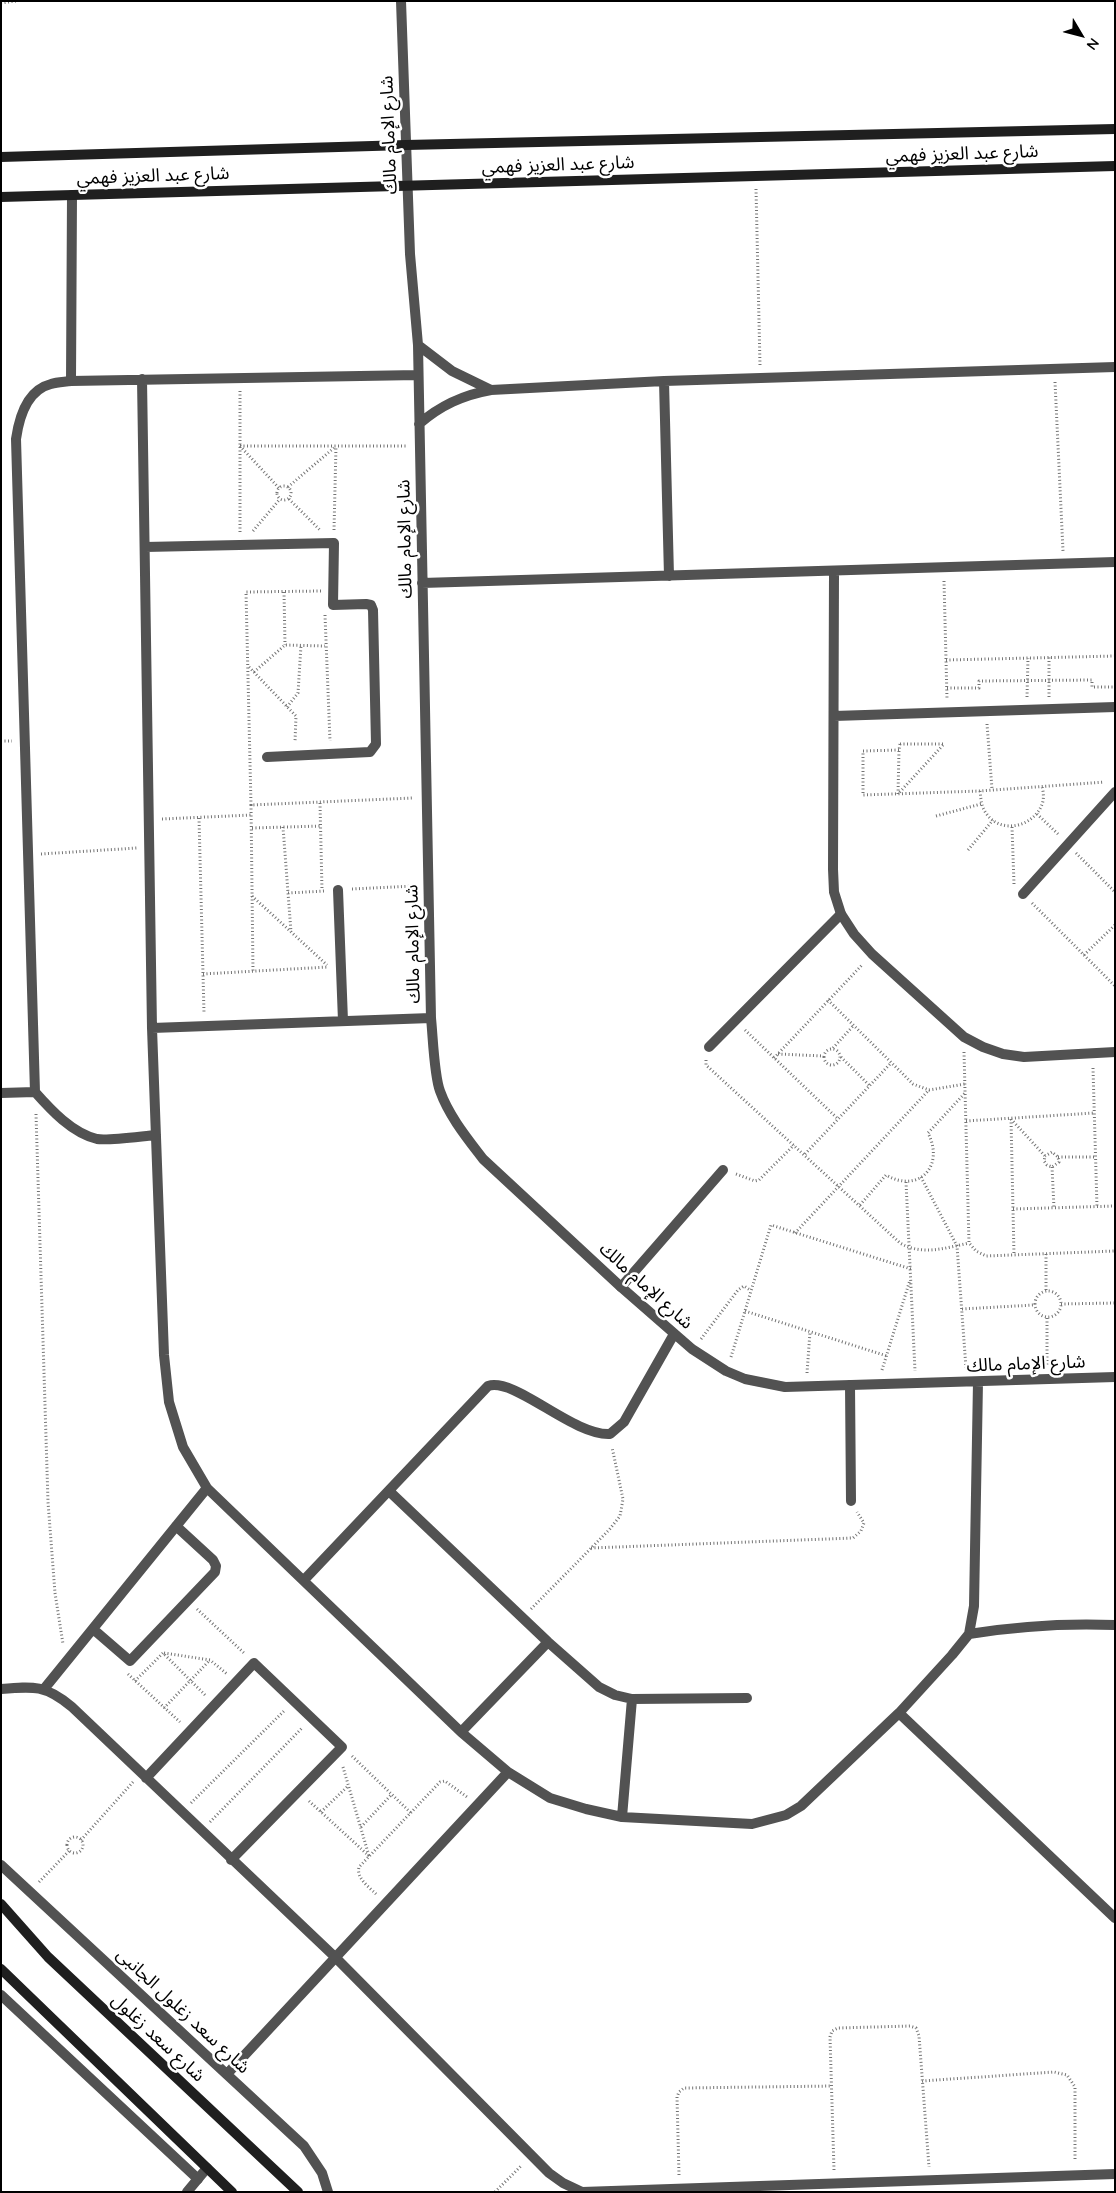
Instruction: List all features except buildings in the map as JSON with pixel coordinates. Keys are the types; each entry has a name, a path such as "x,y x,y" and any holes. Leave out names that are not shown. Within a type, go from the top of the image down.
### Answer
{"street":[{"name":"شارع الإمام مالك","path":"402,1 410,254 418,345 431,1018 439,1090 466,1138 483,1159 674,1334 692,1349 726,1371 765,1385 806,1387 1115,1377"},
{"name":"شارع عبد العزيز فهمي","path":"1,157 406,145 1115,129"},
{"name":"شارع عبد العزيز فهمي","path":"1,197 1115,166"},
{"path":"71,381 72,195"},
{"path":"418,345 452,371 491,390"},
{"path":"419,424 435,411 452,401 471,394 491,390 664,381 1115,367"},
{"path":"156,1135 98,1139 53,1112 35,1092 16,439 19,417 31,397 49,384 71,381 418,375"},
{"path":"142,379 152,1028 164,1355 169,1402 184,1447 207,1488 460,1732 508,1772 550,1798 622,1817 752,1824 786,1815 801,1806 899,1713 969,1634 974,1606 978,1382"},
{"path":"664,381 669,576"},
{"path":"145,547 334,543 333,605 371,605 373,610 376,744 370,752 267,757"},
{"path":"422,583 1115,562"},
{"path":"834,571 833,869 834,892 841,914 854,934 872,954 964,1037 996,1052 1024,1057 1115,1052"},
{"path":"834,716 1115,707"},
{"path":"1024,894 1115,792"},
{"path":"338,890 343,1021"},
{"path":"709,1047 841,914"},
{"path":"152,1028 431,1018"},
{"path":"1,1093 35,1092"},
{"path":"621,1287 723,1170"},
{"path":"304,1580 488,1386 494,1384 516,1392 589,1432 610,1434 624,1422 674,1334"},
{"path":"850,1385 851,1501"},
{"path":"44,1689 207,1488"},
{"path":"389,1491 548,1642 599,1687 615,1695 632,1699 747,1698"},
{"path":"93,1629 130,1661 215,1572 216,1566 176,1526"},
{"path":"969,1634 1020,1626 1072,1623 1115,1625"},
{"path":"460,1732 548,1642"},
{"path":"143,1776 190,1731 254,1663 312,1718 340,1750 231,1860"},
{"path":"1,1689 29,1686 44,1689 66,1702 335,1957 532,2156 563,2183 582,2192 1115,2174"},
{"path":"622,1817 632,1699"},
{"path":"899,1713 1115,1918"},
{"path":"227,2074 508,1772"},
{"name":"شارع سعد زغلول الجانبى","path":"1,1865 304,2146 322,2174 328,2192"},
{"name":"شارع سعد زغلول","path":"1,1904 48,1956 298,2192"},
{"path":"1,1969 232,2192"},
{"path":"1,1995 198,2179"},
{"path":"186,2192 207,2168"}],"path":[{"path":"1,3 16,1"},
{"path":"756,176 760,379"},
{"path":"1055,369 1064,564"},
{"path":"240,377 240,545"},
{"path":"240,446 420,446"},
{"path":"240,446 279,488"},
{"path":"279,488 288,487 336,446"},
{"path":"334,543 336,446"},
{"path":"288,487 291,495 289,499"},
{"path":"279,488 276,492 280,500"},
{"path":"289,499 334,543"},
{"path":"280,500 289,499"},
{"path":"240,545 280,500"},
{"path":"944,568 948,712"},
{"path":"253,970 252,828 246,592 334,591"},
{"path":"284,592 285,645"},
{"path":"331,754 324,618 327,609 333,605"},
{"path":"254,672 285,645 325,646"},
{"path":"287,707 298,693 301,645"},
{"path":"946,660 1115,656"},
{"path":"1027,710 1028,658"},
{"path":"1049,658 1049,709"},
{"path":"248,667 296,716 295,756"},
{"path":"947,688 979,688 979,682 1092,680 1092,687 1115,686"},
{"path":"986,711 992,789"},
{"path":"900,744 944,744 898,794 900,744"},
{"path":"899,750 863,751 863,795 980,791 1106,782"},
{"path":"980,791 981,804 986,813 993,820 1012,826 1026,823 1037,814 1043,800 1042,786"},
{"path":"251,806 427,798"},
{"path":"320,802 322,891"},
{"path":"936,816 981,804"},
{"path":"150,820 251,816"},
{"path":"199,818 204,1026"},
{"path":"968,850 993,820"},
{"path":"252,828 321,826"},
{"path":"1012,826 1014,882 1016,887 1115,986"},
{"path":"283,827 291,932"},
{"path":"28,855 150,847"},
{"path":"288,893 428,885"},
{"path":"252,896 329,967"},
{"path":"1084,955 1115,925"},
{"path":"774,1058 872,954"},
{"path":"203,974 341,967"},
{"path":"828,1000 913,1084 929,1090 965,1084"},
{"path":"735,1021 837,1118"},
{"path":"823,1056 854,1025"},
{"path":"964,1037 969,1243 976,1252 986,1256 1115,1251"},
{"path":"709,1047 705,1057 706,1065 900,1243 910,1249 924,1252 969,1243"},
{"path":"833,1048 840,1053 841,1058 869,1085"},
{"path":"1092,1053 1097,1207"},
{"path":"778,1054 823,1056"},
{"path":"823,1056 827,1064 832,1065 836,1064 841,1058"},
{"path":"805,1154 891,1062"},
{"path":"795,1233 929,1090"},
{"path":"35,1092 48,1502 55,1593 66,1662"},
{"path":"860,1205 886,1175 906,1182 921,1177 930,1168 935,1156 934,1144 928,1133 966,1093"},
{"path":"966,1122 1094,1113"},
{"path":"1011,1119 1045,1156 1044,1161 1047,1165 1052,1167"},
{"path":"1011,1119 1014,1255"},
{"path":"723,1170 755,1181 759,1180 794,1144"},
{"path":"1045,1156 1052,1152 1058,1157 1095,1157"},
{"path":"1052,1167 1059,1162 1058,1157"},
{"path":"1052,1167 1054,1208"},
{"path":"921,1177 957,1246 967,1382"},
{"path":"906,1182 915,1384"},
{"path":"1013,1209 1115,1206"},
{"path":"726,1371 770,1225 911,1269"},
{"path":"1046,1254 1046,1291"},
{"path":"878,1385 911,1277"},
{"path":"692,1349 738,1290 744,1286 750,1291"},
{"path":"1046,1291 1057,1294 1061,1304 1057,1314 1047,1318 1038,1314 1034,1304 1038,1295 1046,1291"},
{"path":"1061,1304 1115,1303"},
{"path":"962,1309 1034,1304"},
{"path":"744,1311 887,1356"},
{"path":"1047,1318 1048,1380"},
{"path":"806,1387 810,1332"},
{"path":"523,1618 620,1516 624,1499 610,1434"},
{"path":"591,1548 853,1538 861,1531 864,1523 851,1501"},
{"path":"188,1600 254,1663"},
{"path":"134,1681 163,1653"},
{"path":"163,1653 210,1660 236,1682"},
{"path":"163,1653 215,1705"},
{"path":"164,1708 210,1660"},
{"path":"130,1661 122,1669 190,1731"},
{"path":"182,1812 294,1701"},
{"path":"201,1831 312,1718"},
{"path":"340,1750 348,1786 369,1856"},
{"path":"340,1750 411,1813"},
{"path":"81,1840 143,1776"},
{"path":"385,1904 360,1878 359,1867 369,1856 440,1782 446,1781 477,1805"},
{"path":"321,1812 348,1786"},
{"path":"299,1791 369,1856"},
{"path":"360,1827 391,1795"},
{"path":"69,1851 68,1843 70,1839 78,1838 81,1840"},
{"path":"69,1851 77,1854 81,1851 83,1848 81,1840"},
{"path":"30,1891 69,1851"},
{"path":"834,2183 830,2037 832,2030 838,2028 910,2026 916,2028 919,2036 930,2180"},
{"path":"922,2081 1054,2072 1067,2075 1075,2086 1075,2174"},
{"path":"679,2188 677,2097 684,2088 832,2086"},
{"path":"495,2192 532,2156"}]}
